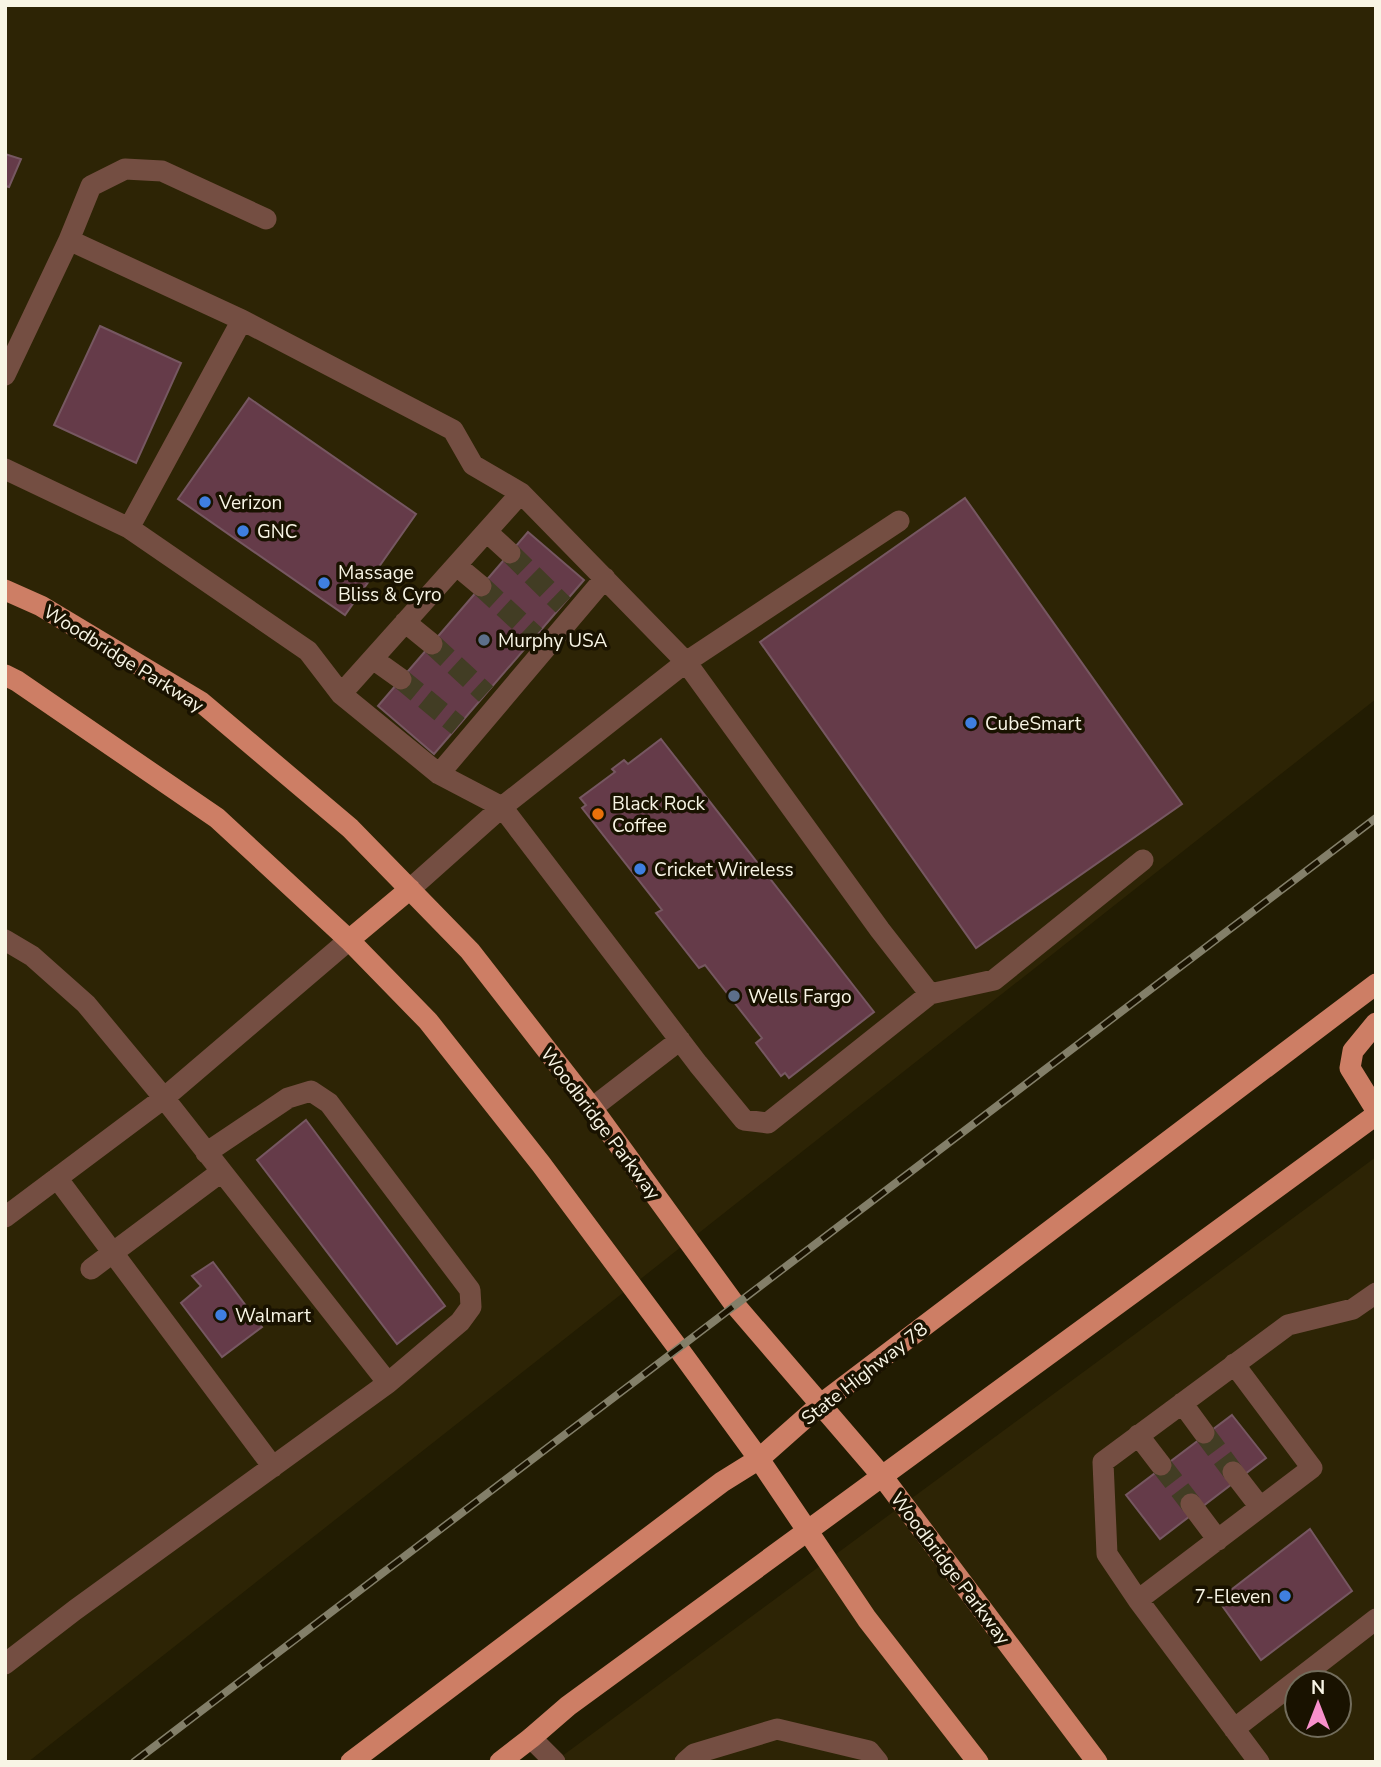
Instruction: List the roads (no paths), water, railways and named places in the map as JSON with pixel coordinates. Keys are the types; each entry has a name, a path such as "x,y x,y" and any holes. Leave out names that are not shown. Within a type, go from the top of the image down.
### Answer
{"main road":[{"name":"Woodbridge Parkway","path":"5,590 41,606 201,702 350,828 470,951 592,1108 735,1305 882,1476 1097,1762"},
{"path":"5,675 217,818 349,940 428,1021 533,1154 678,1348 759,1459 867,1619 978,1762"},
{"path":"349,940 410,889"},
{"name":"State Highway 78","path":"351,1762 722,1482 759,1459 821,1404 1376,984"},
{"path":"1376,1023 1353,1051 1350,1068 1376,1110"},
{"path":"500,1762 568,1706 1376,1115"}],"lane":[{"path":"5,375 69,240 91,186 125,169 162,171 266,219"},
{"path":"69,240 242,320 453,430 474,466 521,493 686,662 880,930 930,993"},
{"path":"129,528 242,320"},
{"path":"5,469 129,528 308,651 341,694 439,774 502,807 744,1120 768,1123 930,993 994,980 1143,860"},
{"path":"341,694 521,493"},
{"path":"410,889 502,807 686,662 899,521"},
{"path":"487,532 510,553"},
{"path":"457,566 481,586"},
{"path":"439,774 465,731 492,699 568,611 605,578"},
{"path":"405,622 432,643"},
{"path":"373,659 401,679"},
{"path":"5,940 32,956 86,1004 164,1098 388,1382"},
{"path":"5,1217 164,1098 349,940"},
{"path":"592,1108 680,1040"},
{"path":"5,1664 75,1609 388,1382 460,1322 471,1307 470,1290 330,1103 311,1091 288,1098 206,1153"},
{"path":"91,1269 221,1172"},
{"path":"57,1178 273,1467"},
{"path":"1259,1762 1107,1555 1103,1462 1288,1325 1353,1309 1376,1293"},
{"path":"1138,1600 1312,1468 1234,1364"},
{"path":"1182,1403 1204,1433"},
{"path":"1138,1435 1161,1465"},
{"path":"1233,1472 1260,1507"},
{"path":"1191,1504 1218,1540"},
{"path":"1234,1729 1376,1619"},
{"path":"685,1762 694,1754 777,1729 869,1751 878,1762"},
{"path":"531,1738 555,1762"}],"tunnel":[{"path":"510,553 563,605"},
{"path":"481,586 535,636"},
{"path":"432,644 486,694"},
{"path":"401,679 458,726"},
{"path":"1204,1433 1233,1472"},
{"path":"1161,1465 1191,1504"}],"railway":[{"path":"134,1762 1376,818"}],"place":[{"name":"Verizon","path":"205,502"},
{"name":"GNC","path":"243,531"},
{"name":"Massage Bliss & Cyro","path":"324,583"},
{"name":"Murphy USA","path":"484,640"},
{"name":"CubeSmart","path":"971,723"},
{"name":"Black Rock Coffee","path":"598,814"},
{"name":"Cricket Wireless","path":"640,869"},
{"name":"Wells Fargo","path":"734,996"},
{"name":"Walmart","path":"221,1315"},
{"name":"7-Eleven","path":"1285,1596"}]}
